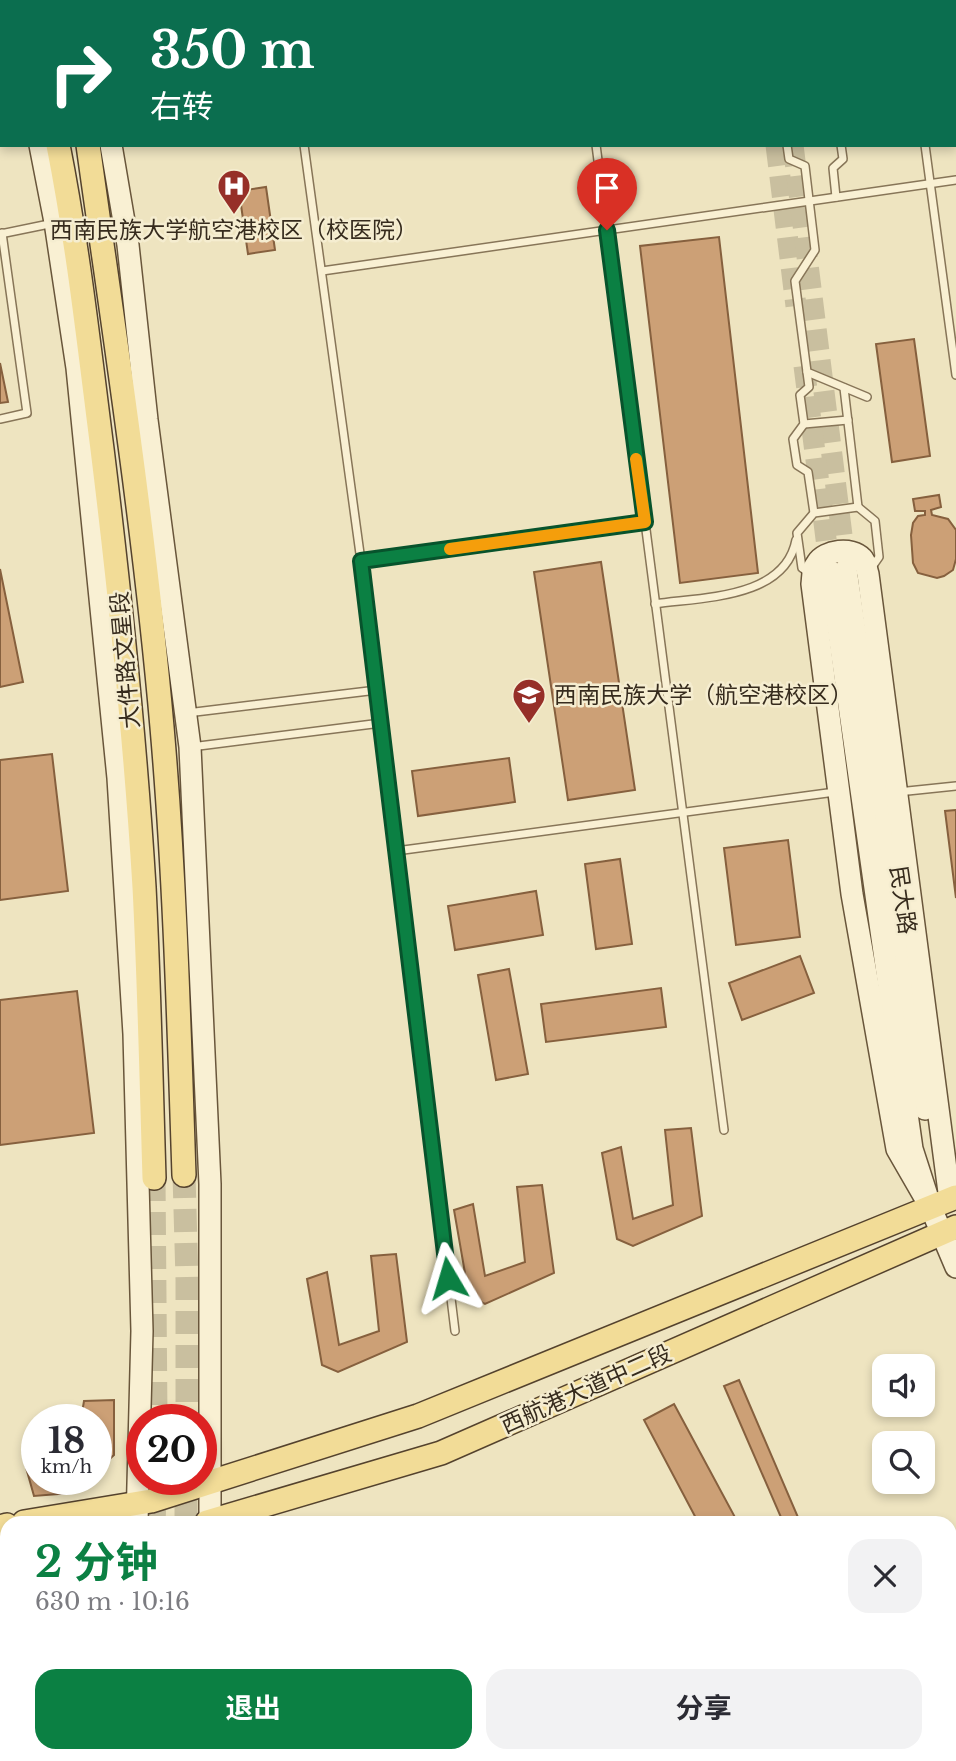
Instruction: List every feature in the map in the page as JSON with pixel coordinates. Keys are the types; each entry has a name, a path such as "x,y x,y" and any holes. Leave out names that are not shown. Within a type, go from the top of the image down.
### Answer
{"main road":[{"name":"大件路文星段","path":"58,147 92,369 116,561 130,707 144,888 154,1178"},
{"name":"大件路文星段","path":"89,147 128,433 162,725 176,918 184,1175"},
{"path":"217,1480 418,1416 948,1205"},
{"name":"西航港大道中二段","path":"229,1516 441,1453 948,1230"},
{"path":"100,1516 138,1513 180,1495"}],"street":[{"path":"40,147 55,222 77,369 118,778 134,1034 142,1331 138,1513"},
{"path":"111,147 128,245 147,419 190,747 210,1184 210,1404"},
{"path":"840,551 859,555 865,561 868,573 895,793 939,1102 948,1205 897,1149 852,894 812,584 830,572 816,564 822,558 840,551"},
{"name":"民大路","path":"830,572 930,1146 948,1205 948,1230 956,1268"},
{"path":"209,1516 210,1495"}],"lane":[{"path":"304,147 361,561 455,1331"},
{"path":"596,147 724,1130"},
{"path":"787,147 789,159 805,166 815,250 795,281 809,387 800,394 804,424 793,439 797,465 808,472 814,513"},
{"path":"836,197 834,168 843,159 841,147"},
{"path":"925,147 956,374"},
{"path":"322,271 956,180"},
{"path":"0,419 27,413 1,233 55,222"},
{"path":"807,372 867,397"},
{"path":"844,388 858,507 875,522 879,557 868,573"},
{"path":"804,424 848,420"},
{"path":"655,604 751,589 773,578 786,564 794,552 797,533 814,513 858,507"},
{"path":"361,561 645,522"},
{"path":"797,533 802,568 830,572"},
{"path":"187,713 377,690"},
{"path":"190,747 381,723"},
{"path":"895,793 956,786"},
{"path":"396,851 839,791"}],"building":[{"path":"266,187 275,250 248,254 239,191"},
{"path":"719,237 758,573 680,583 640,246"},
{"path":"914,339 930,456 892,462 876,344"},
{"path":"0,363 8,402 0,403"},
{"path":"939,495 941,507 931,510 932,515 948,519 956,530 956,559 953,570 937,578 918,573 913,563 911,535 913,523 918,516 925,515 925,511 915,511 913,499"},
{"path":"601,562 635,790 568,800 534,572"},
{"path":"0,569 23,682 0,687"},
{"path":"52,754 68,891 0,900 0,760"},
{"path":"509,758 515,802 418,816 412,771"},
{"path":"956,810 956,898 945,811"},
{"path":"788,840 800,937 736,945 724,848"},
{"path":"620,859 632,944 596,949 585,864"},
{"path":"536,891 543,935 455,950 448,906"},
{"path":"800,956 814,993 742,1020 729,983"},
{"path":"509,969 528,1074 496,1080 478,975"},
{"path":"661,988 666,1027 546,1042 541,1004"},
{"path":"77,991 94,1133 0,1145 0,1000"},
{"path":"691,1128 702,1216 633,1246 617,1239 602,1153 621,1147 633,1219 673,1205 665,1130"},
{"path":"542,1185 554,1273 485,1304 469,1296 454,1210 473,1204 485,1276 525,1262 517,1187"},
{"path":"396,1254 407,1342 338,1372 322,1365 307,1279 327,1272 339,1345 379,1331 371,1256"},
{"path":"739,1380 797,1516 780,1516 724,1386"},
{"path":"114,1400 112,1457 112,1404 84,1404 84,1401"},
{"path":"674,1404 734,1516 695,1516 644,1420"}],"tunnel":[{"path":"776,147 796,306"},
{"path":"793,147 846,567"},
{"path":"804,366 830,570"},
{"path":"184,1175 187,1404"},
{"path":"154,1178 156,1404"},
{"path":"154,1516 155,1495"},
{"path":"186,1495 186,1516"}],"slow traffic":[{"path":"450,549 645,522 636,459"}],"place":[{"name":"西南民族大学航空港校区（校医院）","path":"234,216"},
{"name":"西南民族大学（航空港校区）","path":"529,725"}],"route":[{"path":"448,1278 361,561 645,522 607,230"}]}
